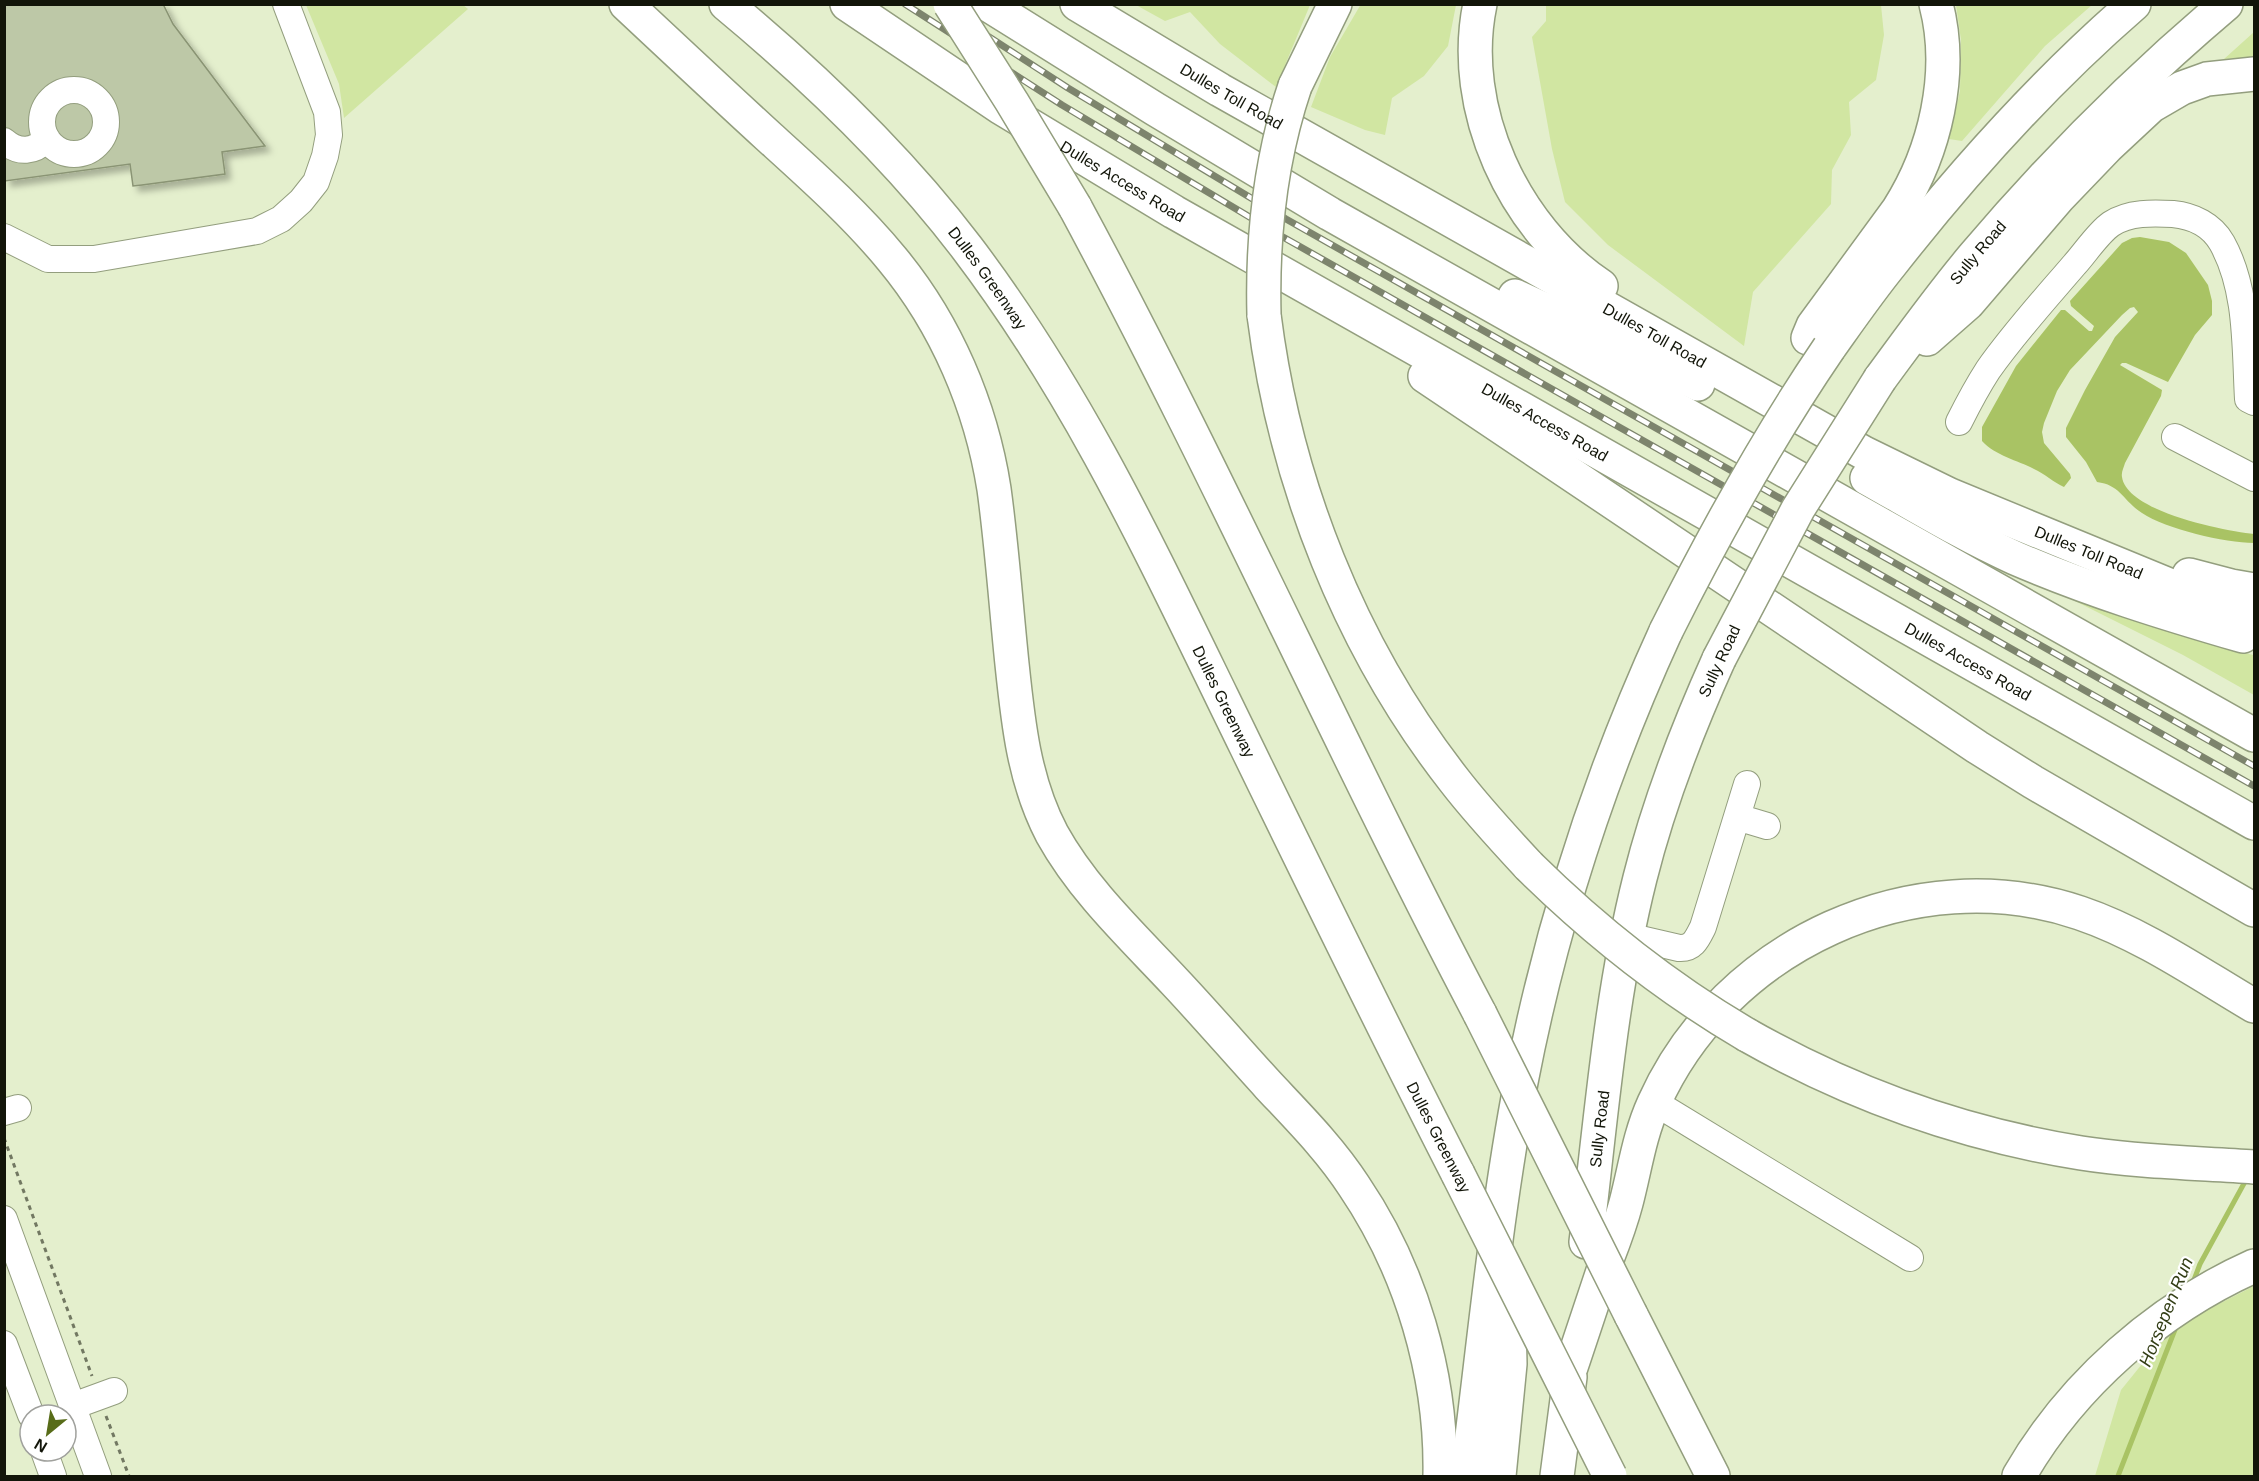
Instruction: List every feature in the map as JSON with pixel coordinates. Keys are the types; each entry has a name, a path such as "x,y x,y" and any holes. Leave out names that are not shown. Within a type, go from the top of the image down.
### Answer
{"highway":[{"path":"626,4 813,177 869,234 915,289 945,339 972,402 990,466 1018,720 1031,783 1040,809 1067,859 1099,901 1320,1142 1370,1211 1401,1276 1415,1311 1424,1344 1437,1412 1440,1476"},
{"name":"Dulles Greenway","path":"726,4 834,100 902,170 966,246 1052,370 1124,498 1370,1000 1610,1476"},
{"name":"Dulles Access Road","path":"847,4 1053,140 1238,249 2254,823"},
{"path":"950,4 1075,207 1171,391 1390,841 1713,1476"},
{"path":"987,4 1330,214 2254,735"},
{"name":"Dulles Toll Road","path":"1077,4 1230,96 1909,476 2254,620"},
{"path":"1335,4 1295,86 1280,136 1269,193 1264,248 1264,315 1275,386 1292,459 1314,526 1345,599 1382,671 1429,746 1478,810 1529,866 1580,914 1642,965 1690,1000 1747,1035 1786,1057 1846,1085 1909,1110 2006,1138 2082,1153 2254,1167"},
{"path":"1480,4 1475,56 1485,121 1513,189 1537,224 1560,252 1587,276 1676,329 1764,396"},
{"path":"1818,343 1813,326 1898,210 1909,193 1924,157 1937,109 1942,78 1941,34 1936,4"},
{"path":"1467,1476 1506,1172 1529,1041 1554,940 1605,779 1643,682 1666,631 1716,533 1769,441 1818,343 1987,149 2044,89 2134,4"},
{"name":"Sully Road","path":"1557,1476 1610,1044 1627,936 1640,877 1661,806 1692,721 1719,659 1798,508 1880,379 1973,257 2036,185 2146,75 2226,4"},
{"path":"1880,379 1968,303 2059,197 2151,106 2182,88 2207,79 2254,74"},
{"path":"1211,142 1336,201 1456,268 1667,367 1993,548 2100,591 2254,640"},
{"path":"1238,249 1977,747 2254,910"},
{"path":"2047,535 2135,555 2211,582 2254,590"},
{"path":"1571,1367 1626,1203 1638,1149 1654,1102 1679,1058 1708,1019 1742,985 1773,960 1814,935 1879,909 1927,899 1954,896 2033,901 2079,913 2138,939 2254,1005"},
{"path":"1499,1476 1511,1338 1504,1233 1506,1172"},
{"path":"2019,1476 2044,1437 2076,1399 2126,1348 2167,1316 2220,1283 2254,1266"}],"street":[{"path":"4,237 48,259 94,259 257,231 281,219 301,201 316,182 325,156 328,135 327,112 286,4"},
{"path":"4,141 16,149 27,150 37,149 47,139"},
{"path":"1959,422 1989,369 2044,299 2108,227 2122,219 2136,215 2166,214 2194,218 2211,230 2222,242 2232,264 2241,296 2248,399 2254,402"},
{"path":"2175,437 2254,478"},
{"path":"1627,936 1679,948 1692,946 1703,927 1747,784"},
{"path":"1737,817 1767,826"},
{"path":"1654,1102 1910,1258"},
{"path":"4,1219 11,1258 71,1403"},
{"path":"4,1344 26,1403"},
{"path":"78,1405 104,1393"},
{"path":"78,1421 98,1476"}],"path":[{"path":"4,1138 104,1393 129,1476"}],"shaded area":[{"path":"1361,4 1456,5 1448,46 1424,76 1392,98 1385,135 1365,130 1311,107 1330,57"},
{"path":"306,5 463,5 468,9 344,118 339,84"},
{"path":"1136,5 1310,5 1276,87 1220,44 1190,12 1165,21"},
{"path":"1546,5 1881,5 1884,35 1876,80 1849,102 1851,135 1832,170 1831,204 1753,292 1744,346 1608,245 1565,202 1552,149 1532,37 1546,21"},
{"path":"1956,5 2092,5 2045,46 1962,141 1949,139 1960,91 1961,40"},
{"path":"2254,32 2254,58 2224,59"},
{"path":"2140,237 2169,242 2186,253 2208,285 2212,301 2212,315 2195,335 2168,382 2126,363 2120,365 2162,390 2161,396 2125,463 2122,477 2128,489 2158,510 2201,524 2254,534 2254,543 2228,541 2196,534 2142,513 2117,490 2097,482 2086,462 2066,437 2066,428 2115,337 2138,312 2134,307 2122,315 2070,370 2057,391 2044,423 2042,432 2044,443 2070,474 2071,478 2064,487 2038,471 2000,454 1982,441 1982,427 2016,366 2061,310 2065,310 2089,331 2092,331 2094,326 2071,306 2070,301 2122,243"},
{"path":"2037,582 2230,649 2253,655 2254,653 2254,695 2183,655"},
{"path":"2254,1286 2254,1476 2095,1476 2121,1390 2159,1343 2201,1313"}],"building":[{"path":"4,4 163,4 173,24 265,146 222,152 225,174 133,186 130,164 5,181"}],"waterway":[{"name":"Horsepen Run","path":"2192,1285 2200,1264 2247,1178"},
{"name":"Horsepen Run","path":"2118,1476 2176,1327"}],"railway":[{"path":"905,4 1062,105 1283,237 2254,786"},
{"path":"938,4 1068,88 1286,219 2254,766"}]}
